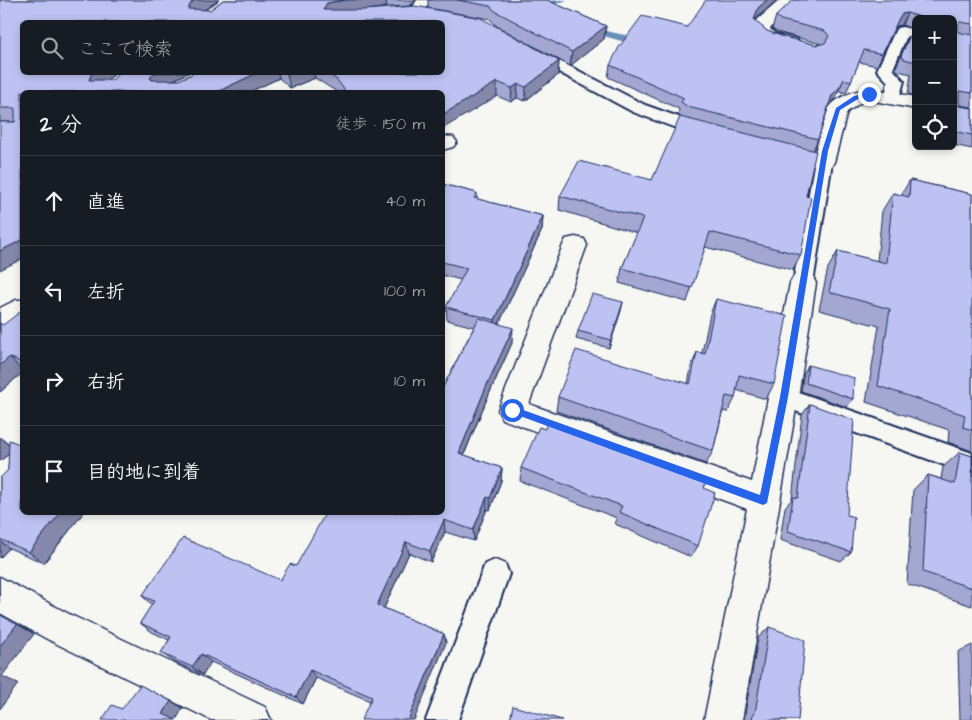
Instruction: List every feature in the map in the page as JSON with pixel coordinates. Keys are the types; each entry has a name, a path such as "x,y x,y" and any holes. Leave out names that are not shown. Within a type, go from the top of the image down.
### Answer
{"street":[{"path":"790,0 762,25 761,31 766,43 805,47"},
{"path":"396,14 424,10"},
{"path":"823,162 838,109 856,98 869,94 912,102"},
{"path":"575,244 512,410 763,500"},
{"path":"723,720 763,500 784,397 803,284"},
{"path":"0,321 16,310 20,310"},
{"path":"0,594 59,627 248,719"}],"lane":[{"path":"892,99 896,81 885,70 902,31 912,33"},
{"path":"519,44 557,67 616,97 678,125 720,137"},
{"path":"787,153 823,162 803,284"},
{"path":"784,397 972,464"},
{"path":"442,720 496,574"}],"building":[{"path":"0,0 195,0 188,9 210,10 223,0 345,0 327,3 323,10 364,10 415,6 481,18 559,61 526,87 518,84 512,88 497,82 445,113 445,90 344,90 337,80 330,75 445,75 445,20 20,20 20,75 91,75 89,80 112,80 118,75 152,75 150,78 152,80 179,80 190,75 253,75 221,90 20,90 20,241 0,251 0,122 15,122 15,108 0,108"},
{"path":"457,0 547,0 606,26 572,52 495,11 490,6"},
{"path":"706,0 767,0 758,8 754,20 767,31 817,45 825,43 829,36 825,31 781,20 776,16 793,0 972,0 972,24 960,22 958,24 958,32 972,35 972,93 959,91 959,106 972,108 972,135 957,132 957,15 902,14 882,54 864,50 851,81 844,79 840,87 832,95 818,139 688,107 681,102 684,98 610,65 619,47 642,16 687,27"},
{"path":"912,31 912,61 901,56"},
{"path":"680,117 816,151 806,196 811,197 801,255 710,232 692,288 622,268 643,218 560,196 579,161 652,180"},
{"path":"910,180 972,194 972,430 963,427 965,415 878,386 890,309 829,292 838,251 886,263 893,193 909,197"},
{"path":"445,185 477,193 474,198 543,216 495,320 446,307 467,268 445,263"},
{"path":"592,294 623,302 611,340 578,331"},
{"path":"716,299 787,316 774,384 739,375 735,398 726,396 713,451 558,397 576,350 690,384 697,352 705,354"},
{"path":"20,312 20,362 10,357 0,365 0,323 3,325"},
{"path":"479,318 513,328 459,453 502,468 490,498 487,497 473,530 444,520 430,551 406,542 377,605 444,634 408,720 361,720 372,697 310,670 296,697 201,654 192,667 161,653 171,637 140,623 154,601 142,596 183,538 280,580 290,564 296,566 324,515 445,515 445,383"},
{"path":"808,365 854,378 853,399 806,383"},
{"path":"810,404 854,420 847,515 854,517 851,552 788,531 793,497 798,498"},
{"path":"547,423 706,480 704,488 715,493 698,546 619,512 622,506 521,468 539,427 545,429"},
{"path":"9,440 20,444 20,515 59,515 29,552 0,539 0,478 8,470"},
{"path":"960,452 972,456 972,588 923,572 928,475 955,484"},
{"path":"0,615 17,624 0,646"},
{"path":"769,627 805,640 798,720 752,720 755,713"},
{"path":"140,685 171,701 163,714 174,720 102,720 112,705 122,709"},
{"path":"513,706 562,720 510,720"}],"waterway":[{"path":"538,7 564,0"},
{"path":"589,29 642,44"}],"route":[{"path":"512,410 763,500 784,397 825,151 838,109 856,98 869,94"}]}
